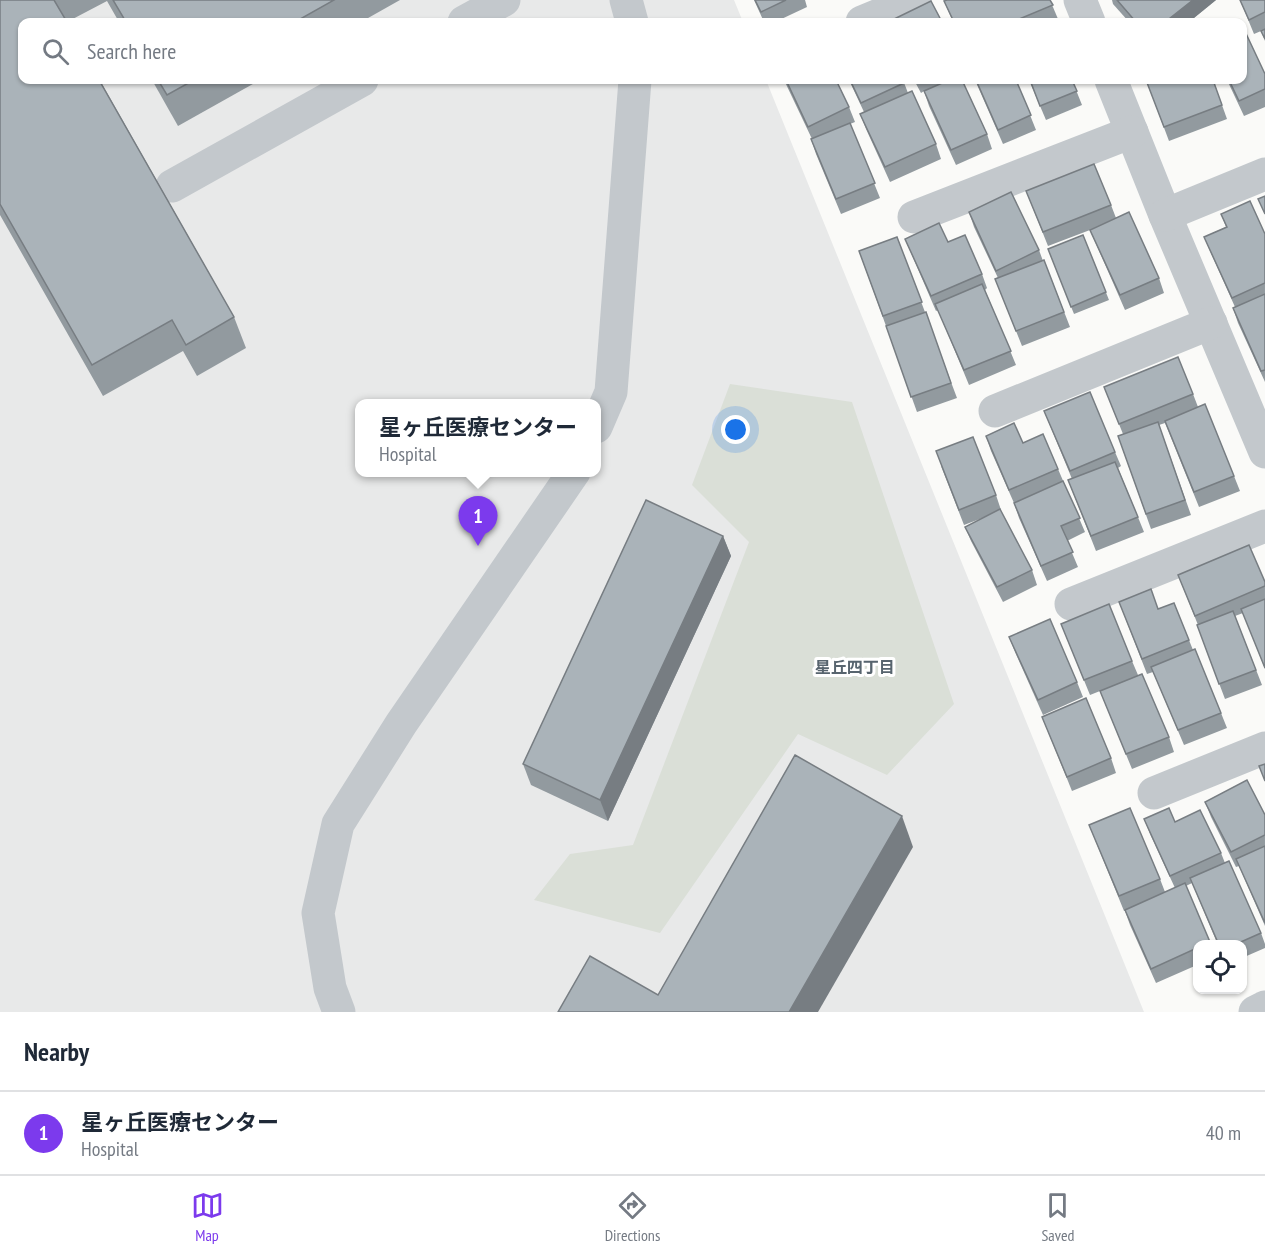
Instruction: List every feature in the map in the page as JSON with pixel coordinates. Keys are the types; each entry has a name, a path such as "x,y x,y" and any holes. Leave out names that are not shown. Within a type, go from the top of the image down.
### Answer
{"street":[{"path":"471,18 504,0"},
{"path":"626,0 631,18"},
{"path":"872,18 915,0"},
{"path":"1080,0 1087,18"},
{"path":"172,186 355,84"},
{"path":"601,418 612,392 635,84"},
{"path":"1113,84 1265,452"},
{"path":"914,217 1132,132"},
{"path":"1165,215 1265,174"},
{"path":"994,411 1210,323"},
{"path":"339,1012 330,988 318,913 338,824 401,724 571,477"},
{"path":"1071,604 1265,526"},
{"path":"1154,793 1265,748"},
{"path":"1255,1012 1265,1007"}],"shaded area":[{"path":"0,0 734,0 741,18 18,18 18,84 768,84 1144,1012 0,1012"},
{"path":"730,384 852,402 954,704 887,775 798,734 660,933 534,900 570,854 633,845 749,542 692,485"}],"building":[{"path":"0,0 54,0 65,18 18,18 18,84 101,84 234,317 186,345 172,320 92,365 0,204"},
{"path":"113,0 334,0 302,18 124,18"},
{"path":"755,0 786,0 761,12"},
{"path":"1050,0 1053,5 1022,18 952,18 944,1"},
{"path":"1117,0 1193,0 1170,18 1133,18"},
{"path":"1240,0 1265,0 1265,12 1249,20"},
{"path":"931,1 940,18 896,18"},
{"path":"1247,36 1265,74 1265,89 1239,101 1231,84 1247,84"},
{"path":"160,84 187,84 167,95"},
{"path":"788,84 838,84 849,107 808,127"},
{"path":"852,84 902,84 861,103"},
{"path":"940,84 964,84 987,134 951,150 924,91"},
{"path":"978,84 1018,84 1031,115 998,130"},
{"path":"1032,84 1074,84 1077,91 1040,106"},
{"path":"1148,84 1214,84 1222,105 1164,127"},
{"path":"912,91 936,144 885,167 860,114"},
{"path":"850,123 875,183 836,199 811,139"},
{"path":"1094,164 1111,205 1043,232 1026,191"},
{"path":"1011,192 1039,250 996,271 969,212"},
{"path":"1265,196 1265,214 1258,199"},
{"path":"1250,201 1265,234 1265,283 1232,298 1204,237 1227,227 1221,214"},
{"path":"1129,212 1159,278 1120,295 1090,230"},
{"path":"939,223 948,242 965,235 982,274 931,296 905,239"},
{"path":"1083,235 1106,292 1071,307 1048,249"},
{"path":"897,237 922,302 883,316 859,251"},
{"path":"1044,260 1064,312 1016,331 995,279"},
{"path":"982,284 1011,351 964,370 935,304"},
{"path":"1265,294 1265,370 1261,371 1233,308"},
{"path":"926,312 951,383 911,397 886,326"},
{"path":"1178,357 1193,394 1119,424 1104,387"},
{"path":"1090,392 1115,452 1070,471 1044,411"},
{"path":"1205,404 1234,476 1194,492 1165,421"},
{"path":"1158,422 1185,500 1146,514 1118,436"},
{"path":"1014,423 1023,443 1043,434 1058,469 1009,490 986,436"},
{"path":"973,437 996,495 959,510 936,451"},
{"path":"1115,462 1138,517 1091,536 1068,480"},
{"path":"1063,481 1080,518 1061,526 1073,552 1041,566 1014,503"},
{"path":"646,500 723,536 600,800 523,764"},
{"path":"1000,509 1032,570 997,587 965,527"},
{"path":"1249,545 1265,586 1195,616 1178,575"},
{"path":"1151,589 1158,609 1174,603 1189,640 1142,659 1119,602"},
{"path":"1265,599 1265,668 1241,609"},
{"path":"1109,604 1132,661 1084,680 1061,624"},
{"path":"1233,611 1256,670 1219,684 1197,625"},
{"path":"1050,619 1077,682 1038,700 1009,637"},
{"path":"1195,649 1221,713 1178,730 1151,667"},
{"path":"1142,674 1169,737 1126,754 1100,691"},
{"path":"1086,698 1111,758 1067,777 1042,717"},
{"path":"795,755 902,816 789,1012 558,1012 590,956 658,995"},
{"path":"1265,764 1265,781 1259,766"},
{"path":"1247,780 1265,815 1265,835 1231,852 1205,802"},
{"path":"1130,808 1160,879 1119,896 1089,825"},
{"path":"1169,808 1175,822 1200,810 1221,853 1170,876 1144,819"},
{"path":"1265,846 1265,923 1236,859"},
{"path":"1229,861 1261,933 1245,940 1217,940 1190,878"},
{"path":"1185,883 1209,940 1193,940 1193,950 1151,969 1125,910"}],"place":[{"name":"星ヶ丘医療センター","path":"478,546"}],"district":[{"name":"星丘四丁目","path":"855,667"}]}
